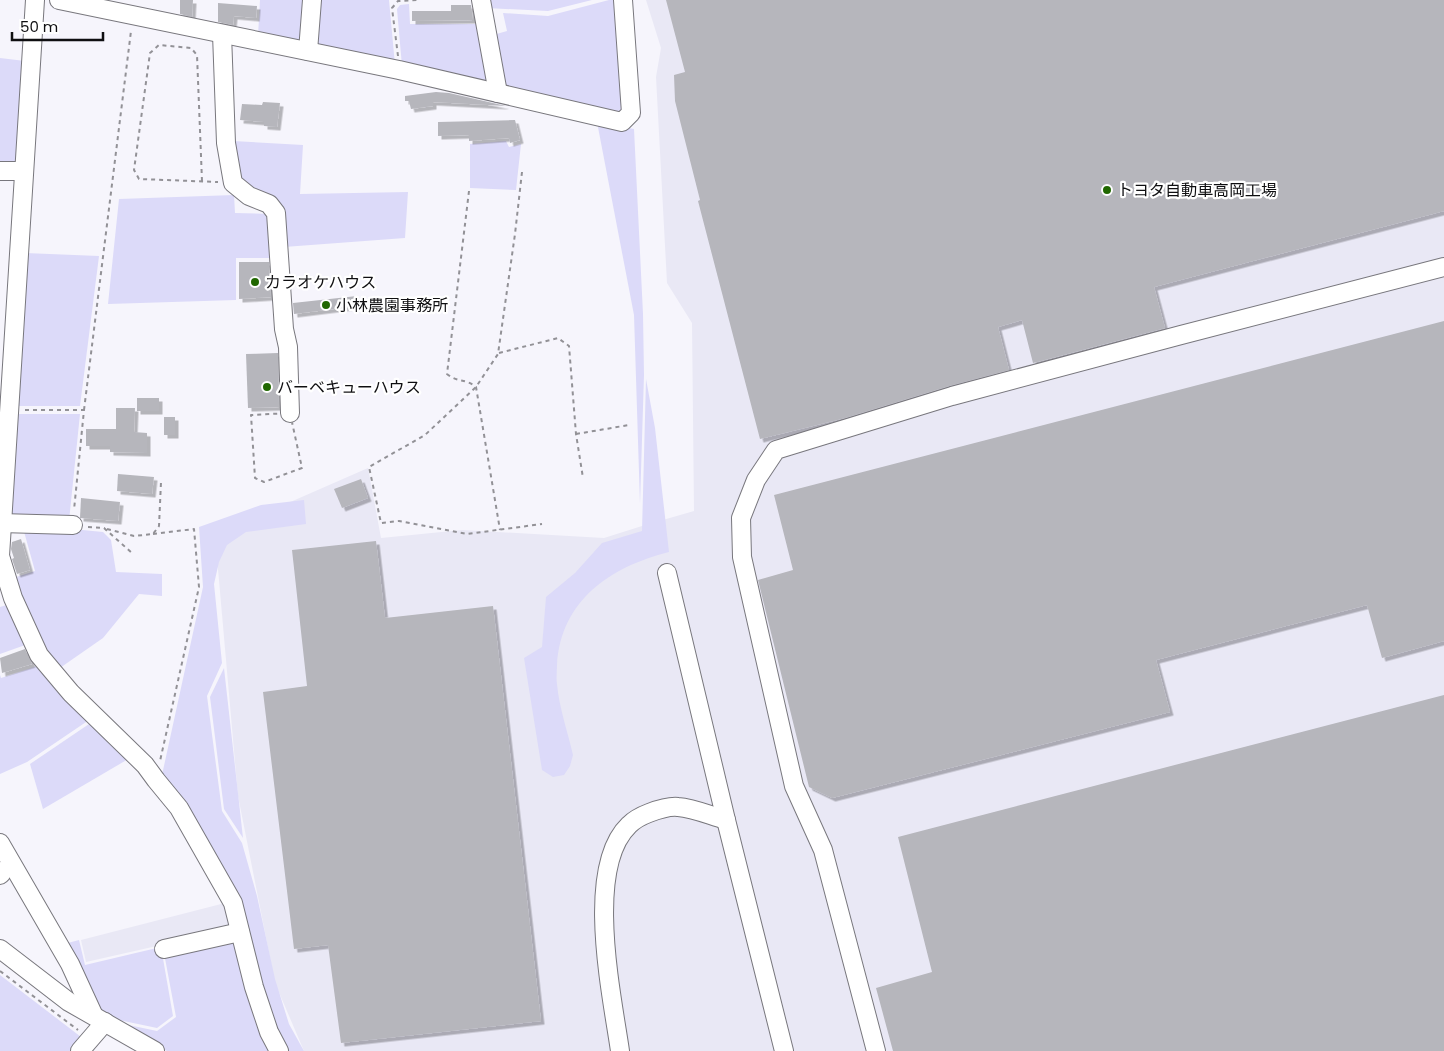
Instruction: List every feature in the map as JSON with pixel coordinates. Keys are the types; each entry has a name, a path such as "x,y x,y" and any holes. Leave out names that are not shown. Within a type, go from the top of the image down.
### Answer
{"street":[{"path":"36,0 0,556 13,598 39,655 71,693 145,765 179,808 233,903 254,987 269,1032 279,1051"},
{"path":"59,0 399,70 622,122 631,113 622,0"},
{"path":"308,51 312,0"},
{"path":"481,0 498,93"},
{"path":"222,34 226,143 233,183 249,196 269,204 276,213 284,329 288,346 290,413"},
{"path":"0,171 24,171"},
{"path":"876,1051 823,850 794,786 742,557 741,518 756,480 776,450 952,396 1181,334 1444,267"},
{"path":"1,523 73,525"},
{"path":"667,573 784,1051"},
{"path":"620,1051 606,951 604,904 608,864 616,844 627,826 637,818 656,810 678,806 726,820"},
{"path":"0,843 99,1018"},
{"path":"164,949 240,932"},
{"path":"0,949 69,1002 155,1051"},
{"path":"85,1045 99,1018"}],"path":[{"path":"399,70 392,8 398,1 420,0"},
{"path":"133,16 84,410 73,525 104,528 134,536 194,529 198,587 156,780"},
{"path":"202,181 197,56 191,48 159,45 150,53 134,170 139,179 233,183"},
{"path":"522,172 498,354 476,386 425,435 369,467 381,523 399,521 467,534 542,524"},
{"path":"469,191 447,374 454,380 468,380 476,386 500,530"},
{"path":"498,354 558,338 569,346 576,434 583,478"},
{"path":"10,409 84,410"},
{"path":"290,413 302,468 264,482 256,478 251,415 290,413"},
{"path":"576,434 629,425"},
{"path":"153,534 159,526 161,482"},
{"path":"104,528 132,553"},
{"path":"0,970 85,1045"}],"shaded area":[{"path":"260,0 307,0 304,45 258,36"},
{"path":"316,0 389,0 395,65 312,47"},
{"path":"484,0 592,0 548,11 486,8"},
{"path":"609,0 617,0 625,111 620,115 503,87 493,35 507,31 503,13 548,16"},
{"path":"646,0 1444,0 1444,1051 304,1051 275,983 238,796 215,535 368,468 381,538 462,530 604,538 694,511 692,323 667,283 656,77 661,48"},
{"path":"409,4 410,24 480,24 492,87 402,66 397,9 400,5"},
{"path":"0,58 25,61 19,164 0,164"},
{"path":"597,122 634,129 644,375 640,504 634,315"},
{"path":"233,141 303,145 300,194 408,192 405,238 284,247 283,212 238,180"},
{"path":"506,141 509,147 521,144 516,190 470,188 470,144"},
{"path":"234,195 235,213 271,214 274,258 236,258 236,300 108,304 119,199"},
{"path":"25,253 99,256 80,406 15,406"},
{"path":"646,379 655,428 669,552 647,558 609,577 592,590 568,622 561,642 557,665 557,679 560,702 573,755 570,766 564,775 553,777 542,770 524,658 542,647 546,597 575,573 602,543 642,531"},
{"path":"13,414 80,414 69,521 5,519"},
{"path":"304,500 306,524 246,532 227,545 219,562 214,584 222,663 207,696 222,811 242,843 257,896 275,979 289,1024 304,1051 286,1051 274,1028 239,901 162,775 203,587 199,527 261,505"},
{"path":"23,528 103,532 111,540 116,572 162,574 162,596 139,594 103,638 57,670 43,653 13,578 35,571"},
{"path":"10,604 28,644 0,654 0,607"},
{"path":"40,665 89,720 27,762 0,774 0,675 1,678"},
{"path":"224,668 243,838 224,809 210,697"},
{"path":"92,722 130,758 43,809 30,764"},
{"path":"225,903 232,929 86,962 81,940"},
{"path":"237,937 273,1051 167,1051 119,1023 157,1031 176,1017 164,953"},
{"path":"79,940 85,965 161,947 173,1016 157,1028 114,1019 95,1011 64,944"},
{"path":"0,975 85,1040 74,1051 0,1051"}],"building":[{"path":"180,0 193,0 192,17 180,14"},
{"name":"トヨタ自動車高岡工場","path":"666,0 1444,0 1444,211 1154,287 1165,328 1033,363 1022,320 998,327 1009,370 845,418 760,439 698,201 700,200 675,101 674,75 685,72"},
{"path":"218,3 257,6 256,18 234,16 233,25 218,22"},
{"path":"451,5 471,5 473,20 412,21 412,11 451,11"},
{"path":"436,92 449,93 506,106 433,102 433,106 411,109 409,101 405,101 405,96"},
{"path":"263,102 280,103 277,127 264,126 264,122 240,120 242,104 262,105"},
{"path":"515,120 520,140 510,143 509,138 469,141 469,135 438,136 438,122"},
{"path":"239,262 269,262 271,297 239,299"},
{"path":"357,296 358,306 294,314 293,303"},
{"path":"1444,321 1444,641 1382,658 1367,605 1156,660 1170,712 832,798 809,787 758,580 793,570 774,495"},
{"path":"278,353 279,407 248,408 246,354"},
{"path":"137,398 159,398 159,411 137,411"},
{"path":"116,408 135,408 134,432 147,433 147,453 110,452 110,446 86,446 86,429 116,429"},
{"path":"164,417 175,417 175,435 164,435"},
{"path":"118,474 154,477 152,494 117,491"},
{"path":"361,479 368,498 342,508 334,489"},
{"path":"81,498 120,502 118,521 80,518"},
{"path":"21,539 30,570 17,574 11,549 12,542"},
{"path":"376,541 385,618 493,606 541,1021 341,1043 328,945 294,949 263,692 307,686 292,550"},
{"path":"25,649 32,664 2,673 0,658"},
{"path":"1444,695 1444,1051 893,1051 876,988 932,972 898,837"}],"place":[{"name":"トヨタ自動車高岡工場","path":"1107,190"},
{"name":"カラオケハウス","path":"255,282"},
{"name":"小林農園事務所","path":"326,305"},
{"name":"バーベキューハウス","path":"267,387"}]}
